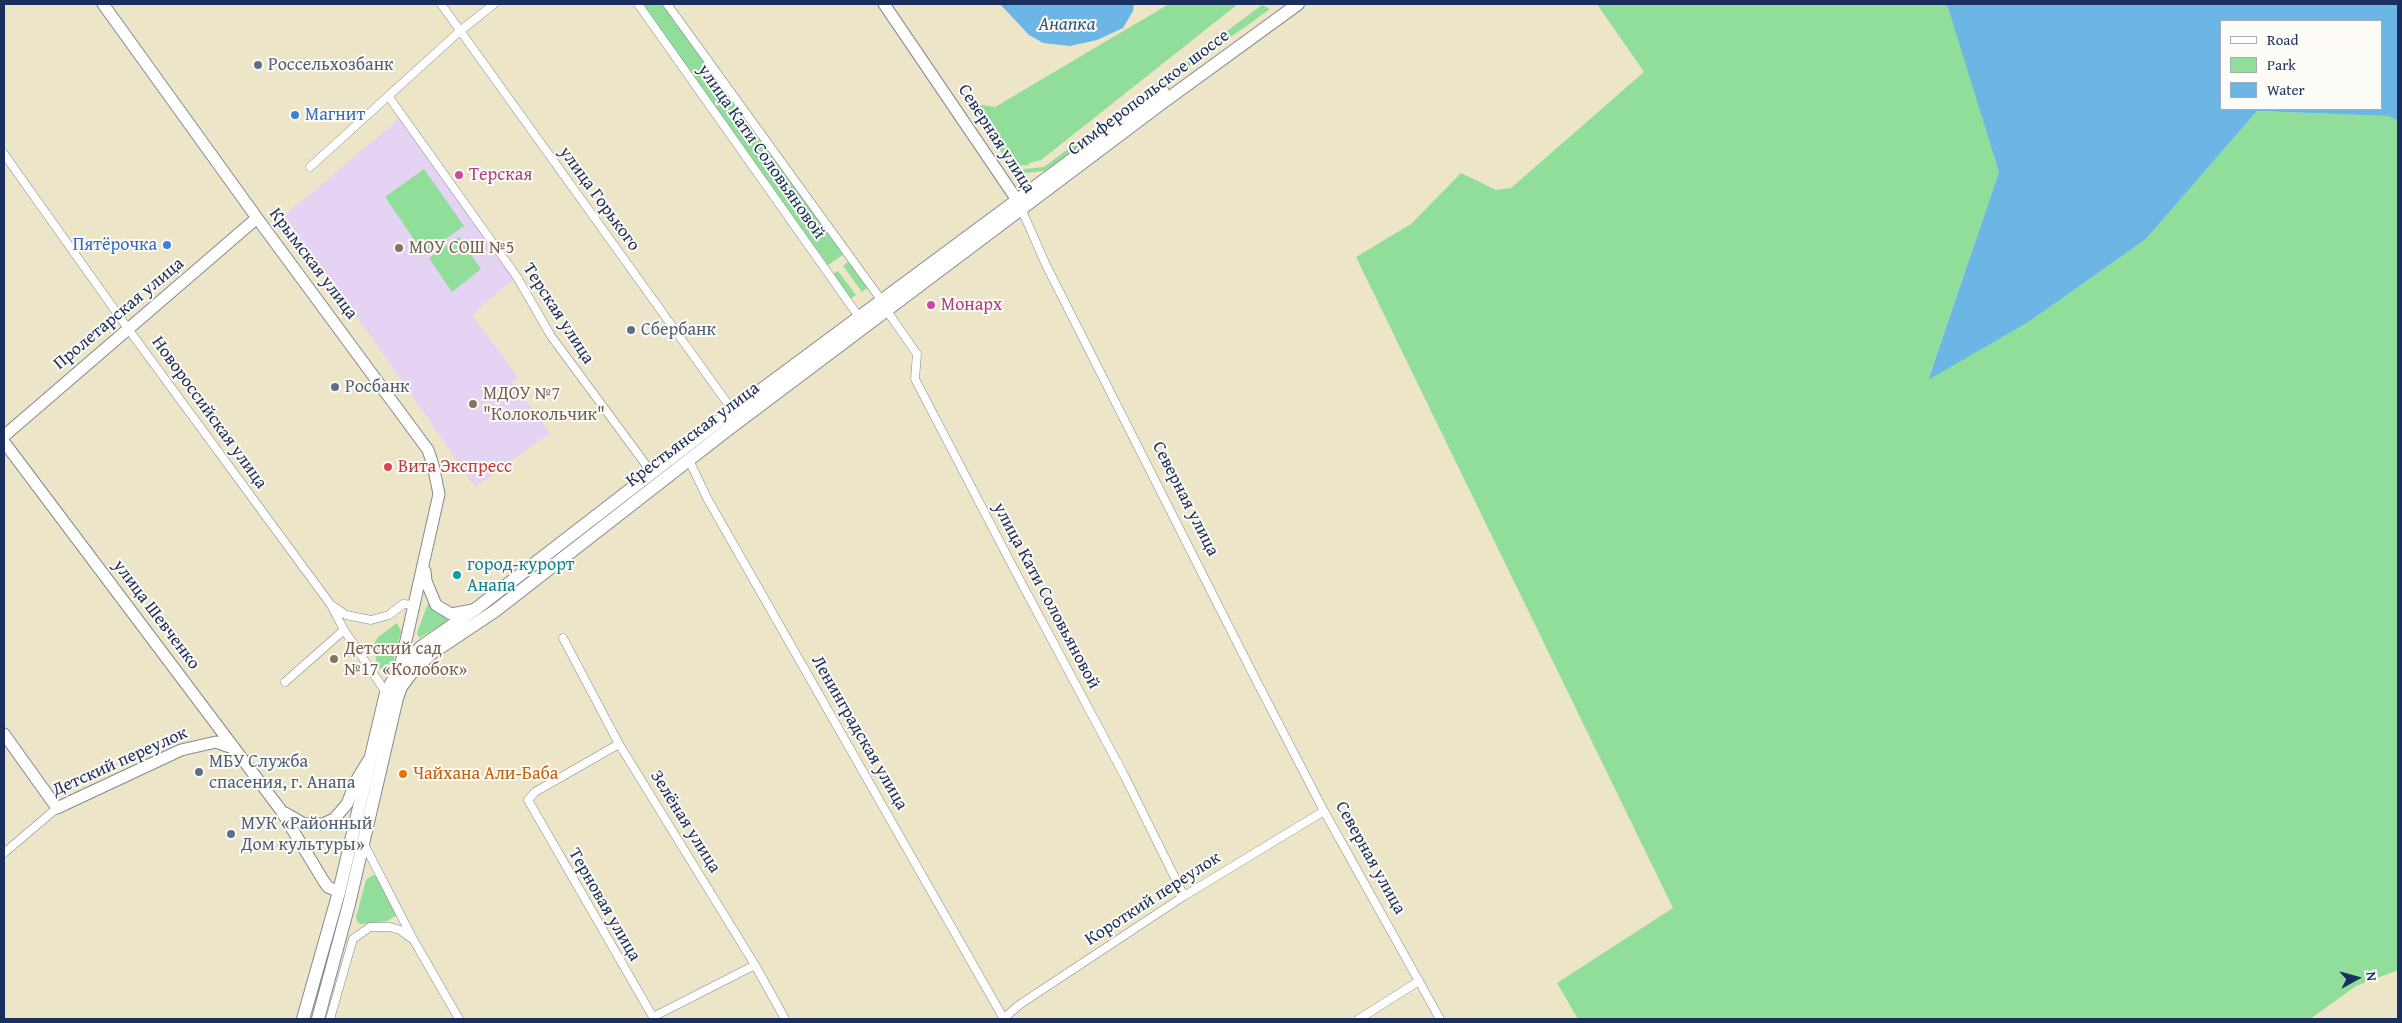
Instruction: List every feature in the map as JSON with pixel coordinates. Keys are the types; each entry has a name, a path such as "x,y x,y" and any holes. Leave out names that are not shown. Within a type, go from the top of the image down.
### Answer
{"main road":[{"name":"Симферопольское шоссе","path":"1019,205 1283,4"},
{"name":"Симферопольское шоссе","path":"1019,205 1298,4"},
{"name":"Крестьянская улица","path":"318,1019 345,893 370,758 393,699 412,672 432,653 495,611 884,306 1019,205"},
{"name":"Крестьянская улица","path":"303,1019 364,842 400,667 421,647 478,608 733,411 859,318 884,306"}],"street":[{"name":"Крымская улица","path":"103,4 257,218 428,450 434,464 439,494 425,563 400,667"},
{"name":"улица Горького","path":"441,4 733,411"},
{"path":"310,167 460,31 494,4"},
{"name":"улица Кати Соловьяновой","path":"638,4 859,318"},
{"name":"улица Кати Соловьяновой","path":"667,4 917,354 916,379 1013,567 1124,775 1184,896"},
{"name":"Северная улица","path":"884,4 1019,205 1050,273 1324,811 1440,1019"},
{"name":"Терская улица","path":"389,97 517,276 551,336 652,473"},
{"name":"Новороссийская улица","path":"4,154 129,330 332,605 344,630 393,699"},
{"name":"Пролетарская улица","path":"4,436 257,218"},
{"name":"улица Шевченко","path":"4,442 280,809 328,887 345,893"},
{"name":"Ленинградская улица","path":"688,460 707,498 1004,1019"},
{"name":"Крымская улица","path":"425,563 426,581 436,606 450,614 468,612 478,608"},
{"path":"332,605 346,615 370,620 388,615 403,604 414,605"},
{"path":"285,682 344,630"},
{"name":"Зелёная улица","path":"563,638 619,744 755,965 785,1019"},
{"path":"4,734 57,808"},
{"name":"Детский переулок","path":"4,853 57,808 181,750 216,742 234,749"},
{"name":"Терновая улица","path":"619,744 535,792 528,800 653,1018 755,965"},
{"name":"улица Шевченко","path":"280,809 304,824 323,824 334,819 347,804 356,781 370,758"},
{"name":"Короткий переулок","path":"1004,1019 1019,1005 1184,896 1324,811"},
{"path":"364,842 413,939 460,1019"},
{"path":"330,1019 349,946 358,934 370,927 390,927 400,930 413,939"},
{"path":"1359,1019 1418,981"}],"shaded area":[{"name":"МОУ СОШ №5","path":"400,118 514,279 472,315 518,377 512,382 550,433 475,487 372,338 283,217"}],"green space":[{"path":"641,4 664,4 844,254 828,265"},
{"path":"1169,4 1238,4 1041,160 1029,163 1029,165 1011,166 987,132 993,131 975,104 995,107"},
{"path":"1597,4 1949,5 1999,172 1928,379 2030,321 2146,239 2257,111 2388,116 2398,121 2398,970 2356,986 2310,1019 1578,1019 1557,983 1673,908 1356,257 1411,224 1461,173 1496,190 1511,188 1644,72"},
{"path":"1262,5 1270,9 1044,171 1024,173 1014,170 1044,167"},
{"path":"424,169 464,226 424,254 385,197"},
{"path":"459,237 481,269 452,292 429,258"},
{"path":"848,262 867,288 862,292 843,266"},
{"path":"838,271 856,295 850,299 833,274"},
{"path":"428,603 447,619 446,622 419,638 417,633"},
{"path":"397,623 401,631 392,666 390,670 381,670 377,663 373,645 378,637"},
{"path":"373,875 377,877 397,915 387,921 358,923 356,918 366,880"}],"water":[{"name":"Анапка","path":"1000,4 1134,4 1133,11 1123,28 1097,40 1070,46 1043,43 1029,35"},
{"path":"1947,4 2398,4 2398,121 2388,116 2257,111 2146,239 2030,321 1928,380 1999,172"}],"place":[{"name":"Россельхозбанк","path":"258,65"},
{"name":"Магнит","path":"295,115"},
{"name":"Терская","path":"459,175"},
{"name":"Пятёрочка","path":"167,245"},
{"name":"МОУ СОШ №5","path":"399,248"},
{"name":"Монарх","path":"931,305"},
{"name":"Сбербанк","path":"631,330"},
{"name":"Росбанк","path":"335,387"},
{"name":"МДОУ №7 \"Колокольчик\"","path":"473,404"},
{"name":"Вита Экспресс","path":"388,467"},
{"name":"город-курорт Анапа","path":"457,575"},
{"name":"Детский сад №17 «Колобок»","path":"334,659"},
{"name":"МБУ Служба спасения, г. Анапа","path":"199,772"},
{"name":"Чайхана Али-Баба","path":"403,774"},
{"name":"МУК «Районный Дом культуры»","path":"231,834"}]}
